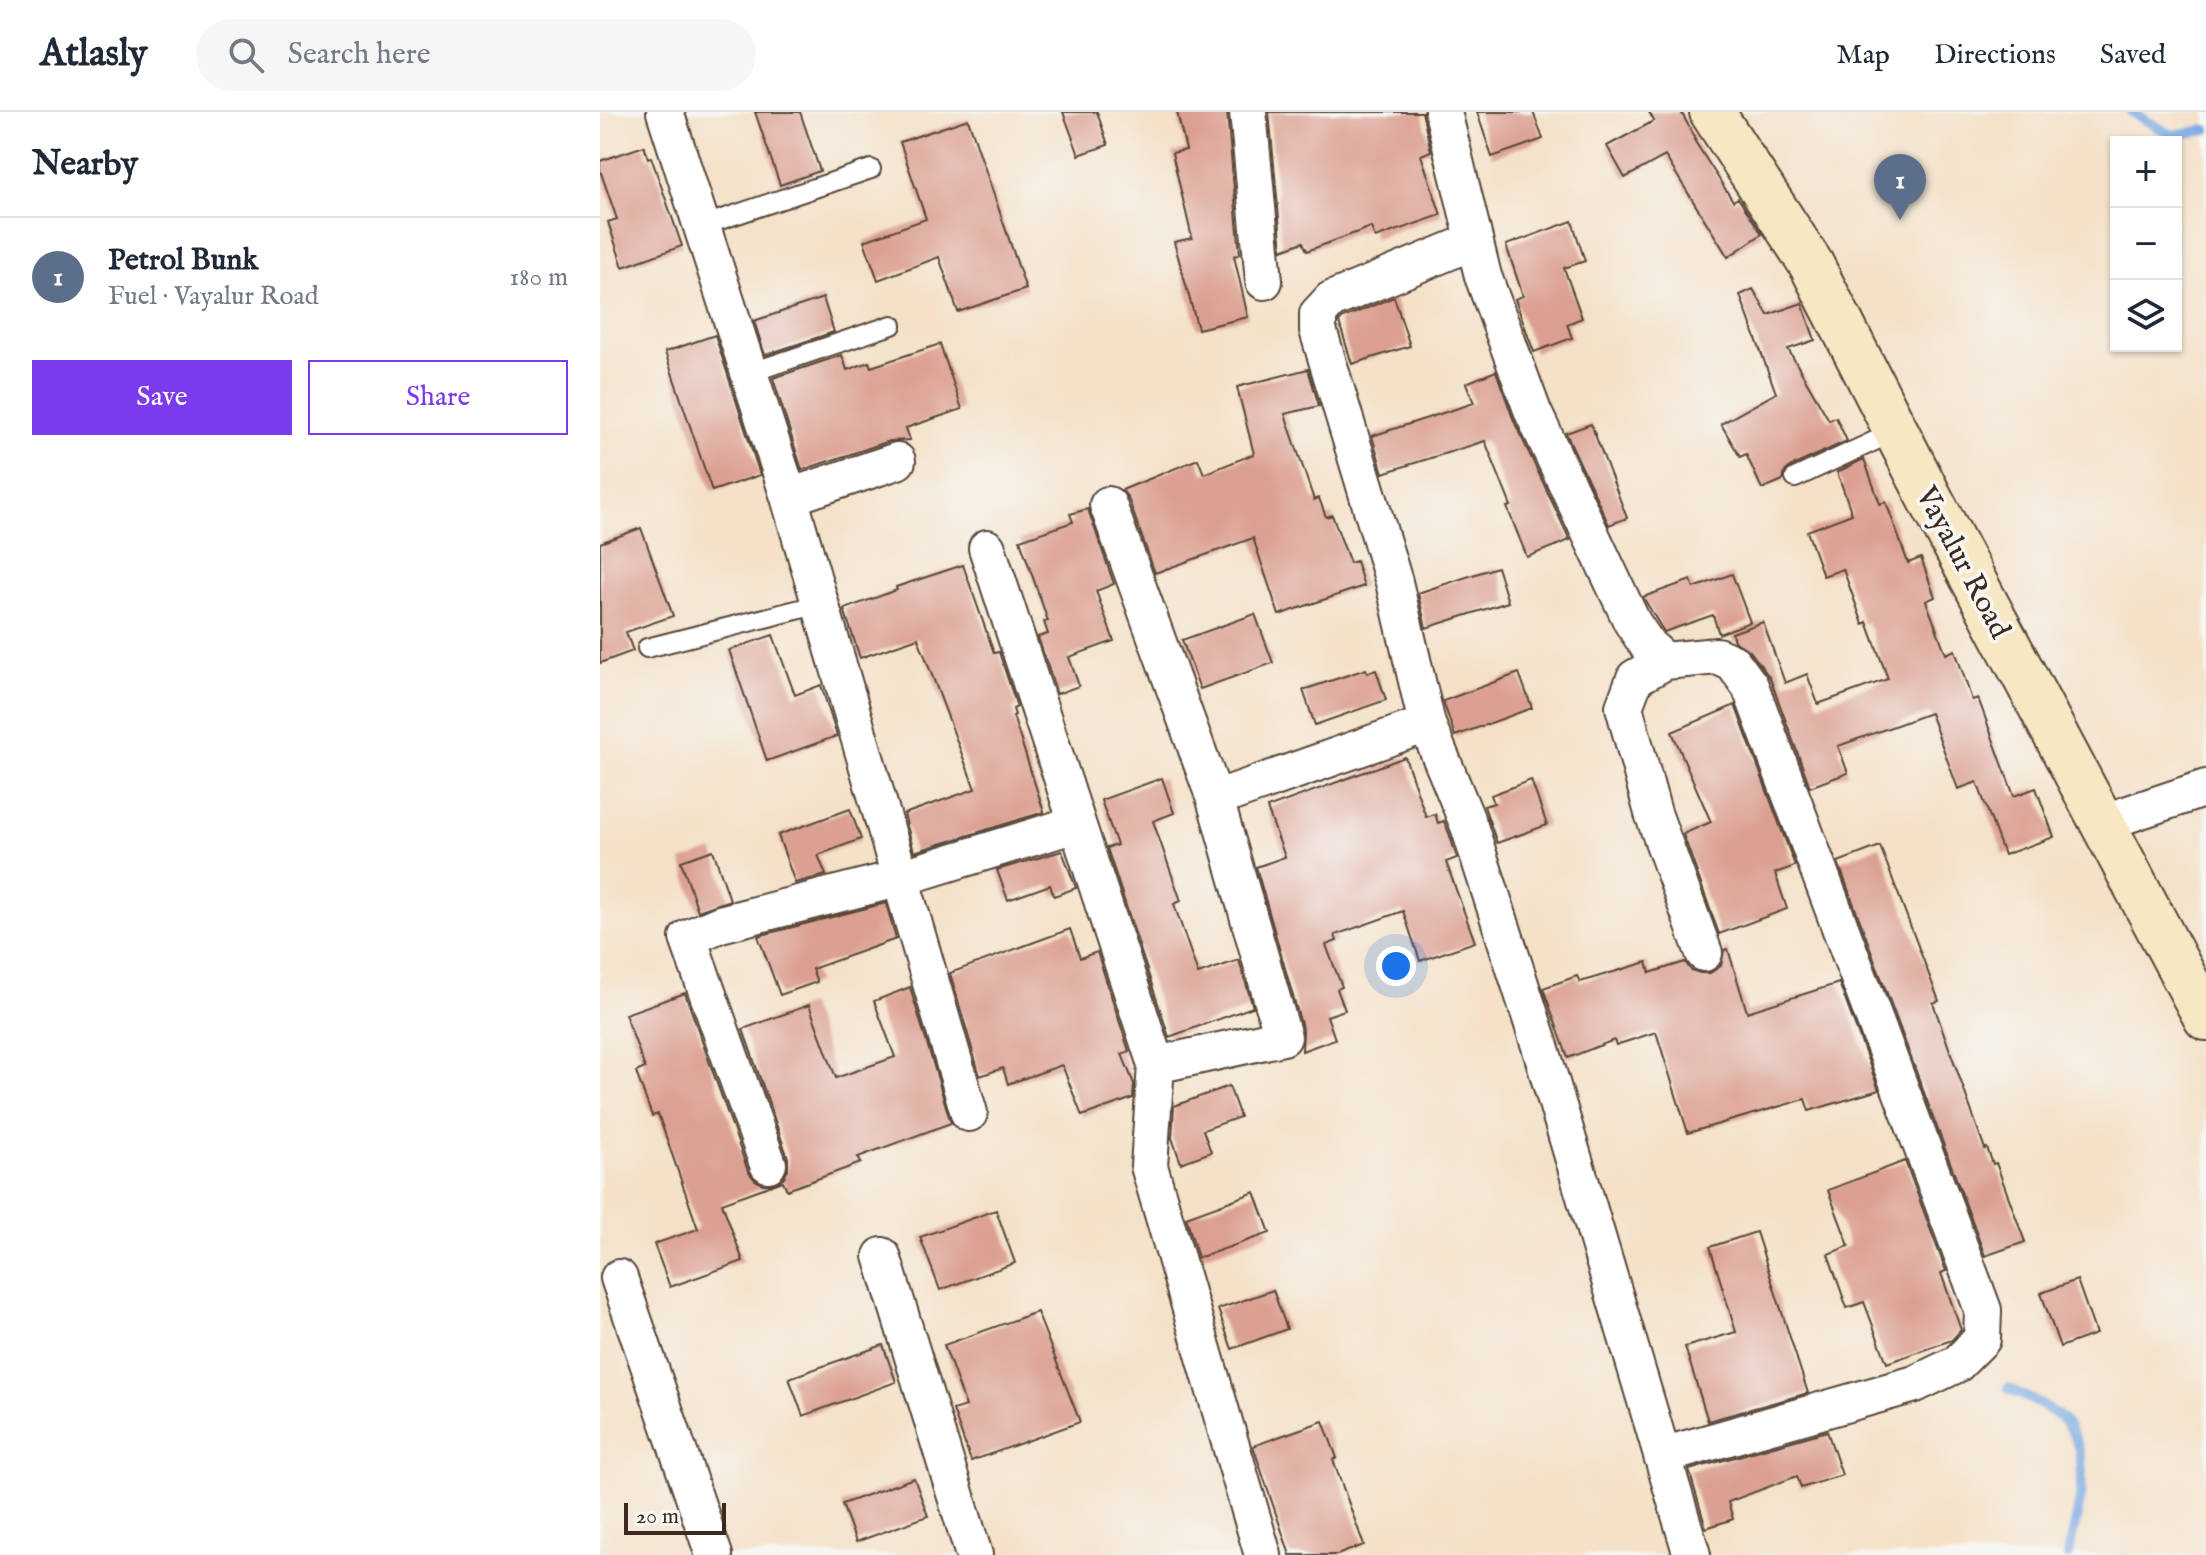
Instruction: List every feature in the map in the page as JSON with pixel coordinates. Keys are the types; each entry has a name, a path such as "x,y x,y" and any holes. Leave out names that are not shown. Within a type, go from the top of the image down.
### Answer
{"main road":[{"name":"Vayalur Road","path":"1712,112 1811,264 2206,1018"}],"street":[{"path":"665,112 789,497 969,1113"},
{"path":"1248,112 1264,281"},
{"path":"1443,112 1483,276 1533,412 1632,622 1648,646 1665,661"},
{"path":"1474,241 1331,300 1318,314 1318,330 1394,582 1427,724 1469,826 1521,987 1692,1555"},
{"path":"789,497 897,461"},
{"path":"1108,505 1215,799 1283,1037 1156,1065"},
{"path":"987,548 1156,1065 1149,1166 1263,1555"},
{"path":"1662,1456 1915,1384 1957,1364 1982,1339 1983,1310 1750,686 1733,663 1717,656 1665,661 1635,678 1624,707 1653,813 1704,953"},
{"path":"1215,799 1427,724"},
{"path":"2102,823 2206,788"},
{"path":"768,1164 688,938 720,924 900,878 1076,824"},
{"path":"882,1256 974,1555"},
{"path":"619,1278 714,1555"}],"lane":[{"path":"702,226 871,169"},
{"path":"749,373 892,325"},
{"path":"1795,478 1896,431"},
{"path":"647,648 820,604"}],"building":[{"path":"755,112 800,112 820,171 780,185"},
{"path":"1063,112 1097,112 1108,145 1079,155"},
{"path":"1177,112 1227,112 1240,254 1234,256 1248,317 1198,329 1174,242 1192,238 1172,153 1186,150"},
{"path":"1269,112 1422,112 1431,151 1421,155 1441,215 1375,238 1371,227 1307,251 1303,242 1282,250"},
{"path":"1477,112 1533,112 1543,139 1492,157"},
{"path":"1649,112 1681,112 1694,140 1733,201 1738,198 1762,234 1728,257 1665,156 1625,178 1607,146 1654,121"},
{"path":"968,119 1026,289 958,312 939,257 878,280 864,241 926,219 900,142"},
{"path":"644,146 648,158 651,157 682,246 623,267 608,222 617,219 600,170 600,161"},
{"path":"1572,221 1585,261 1564,268 1582,318 1567,324 1572,338 1534,352 1515,299 1523,296 1506,245"},
{"path":"1753,289 1768,315 1802,303 1815,340 1788,349 1829,420 1836,417 1847,441 1790,467 1783,480 1762,489 1746,454 1740,457 1721,424 1776,393 1740,295"},
{"path":"1394,297 1410,346 1352,364 1339,322"},
{"path":"823,298 834,332 765,355 754,321"},
{"path":"715,335 760,475 712,491 665,352"},
{"path":"940,344 962,409 906,428 910,440 890,441 802,470 773,378 842,355 847,370 869,362 871,367"},
{"path":"1308,369 1319,406 1285,414 1314,500 1319,498 1326,517 1332,515 1350,563 1356,561 1364,586 1279,615 1253,538 1155,573 1128,498 1122,490 1198,459 1204,474 1254,454 1237,387"},
{"path":"1496,371 1514,421 1570,540 1527,557 1485,441 1383,473 1372,436 1474,403 1466,383"},
{"path":"1591,424 1627,518 1609,525 1566,433"},
{"path":"1864,459 1880,504 1886,502 1908,563 1921,558 1935,597 1926,601 1946,654 1955,650 1972,700 1978,698 2014,796 2036,788 2054,837 2004,855 1977,782 1958,789 1930,713 1838,746 1848,773 1810,787 1770,678 1750,651 1734,641 1732,633 1763,622 1785,683 1807,674 1818,704 1888,679 1843,569 1823,576 1807,531 1852,514 1837,472"},
{"path":"1088,509 1114,584 1096,591 1114,641 1069,657 1079,686 1057,694 1038,637 1048,634 1044,622 1048,621 1020,540 1073,522 1070,514"},
{"path":"641,528 673,616 626,632 633,651 600,663 600,543"},
{"path":"963,565 994,653 999,652 1017,707 1013,709 1013,716 1044,812 914,852 904,814 975,789 918,638 860,658 844,609 897,590 896,587"},
{"path":"1497,567 1508,602 1426,628 1418,593"},
{"path":"1732,574 1750,622 1719,634 1713,615 1664,632 1643,597 1691,580 1694,588"},
{"path":"1255,614 1273,663 1200,689 1182,640"},
{"path":"773,635 795,695 821,685 837,736 767,761 729,650"},
{"path":"1366,669 1367,673 1376,670 1386,700 1315,725 1303,690"},
{"path":"1519,673 1532,708 1455,736 1443,701"},
{"path":"1735,705 1795,866 1775,873 1787,909 1719,934 1683,834 1711,822 1672,732"},
{"path":"1405,757 1426,817 1435,814 1438,823 1444,821 1449,833 1457,858 1446,862 1475,942 1420,961 1403,911 1335,935 1337,941 1326,945 1342,987 1337,989 1345,1010 1327,1016 1335,1039 1302,1051 1303,1031 1256,867 1285,857 1267,808"},
{"path":"1162,778 1174,813 1153,821 1181,901 1174,904 1198,974 1239,960 1253,1007 1169,1037 1107,848 1117,845 1101,800"},
{"path":"1531,780 1547,825 1497,843 1484,806 1494,803 1491,795"},
{"path":"850,809 861,839 818,855 826,875 795,883 778,835"},
{"path":"1880,846 1939,1001 1933,1003 1985,1149 1993,1164 1996,1163 2025,1242 1985,1256 1838,862"},
{"path":"713,850 730,900 698,911 681,861"},
{"path":"1062,851 1076,888 1054,896 1050,885 1008,900 997,870"},
{"path":"886,903 896,939 812,969 817,982 780,995 758,936"},
{"path":"1070,929 1080,958 1097,952 1129,1051 1122,1054 1134,1084 1133,1098 1082,1116 1062,1065 1008,1084 1003,1068 980,1076 950,973"},
{"path":"1728,949 1747,1012 1839,983 1879,1090 1809,1111 1805,1099 1688,1133 1656,1032 1616,1045 1614,1040 1568,1058 1543,988 1577,976 1580,982 1647,962 1650,973 1685,962 1691,970 1710,973 1721,966 1724,950"},
{"path":"910,987 951,1123 858,1157 861,1163 787,1190 783,1181 722,1203 743,1261 670,1287 654,1244 698,1229 658,1114 652,1116 636,1072 645,1068 625,1014 685,993 748,1171 763,1184 774,1184 784,1177 788,1158 743,1029 809,1005 836,1078 895,1057 874,1001"},
{"path":"1229,1086 1240,1117 1203,1130 1211,1152 1181,1163 1172,1138 1174,1106"},
{"path":"1905,1161 1946,1271 1941,1273 1961,1330 1952,1340 1887,1363 1864,1302 1847,1308 1828,1254 1849,1246 1828,1190"},
{"path":"1255,1192 1270,1233 1198,1258 1186,1217"},
{"path":"996,1210 1015,1263 940,1290 920,1237"},
{"path":"1756,1232 1808,1393 1708,1421 1685,1347 1736,1332 1710,1247"},
{"path":"2077,1280 2096,1334 2060,1347 2041,1293"},
{"path":"1273,1290 1287,1329 1232,1349 1218,1309"},
{"path":"1037,1312 1080,1422 971,1461 953,1410 966,1406 944,1345"},
{"path":"883,1345 896,1382 803,1416 789,1378"},
{"path":"1323,1421 1337,1458 1333,1460 1364,1545 1337,1555 1290,1555 1253,1446"},
{"path":"1827,1431 1842,1475 1801,1488 1797,1476 1728,1502 1733,1519 1706,1528 1689,1470"},
{"path":"914,1478 928,1516 856,1542 842,1504"}],"waterway":[{"path":"2131,112 2172,135 2206,130"},
{"path":"2008,1388 2044,1406 2062,1419 2073,1433 2082,1467 2082,1485 2068,1555"}],"place":[{"name":"Petrol Bunk","path":"1900,220"}]}
